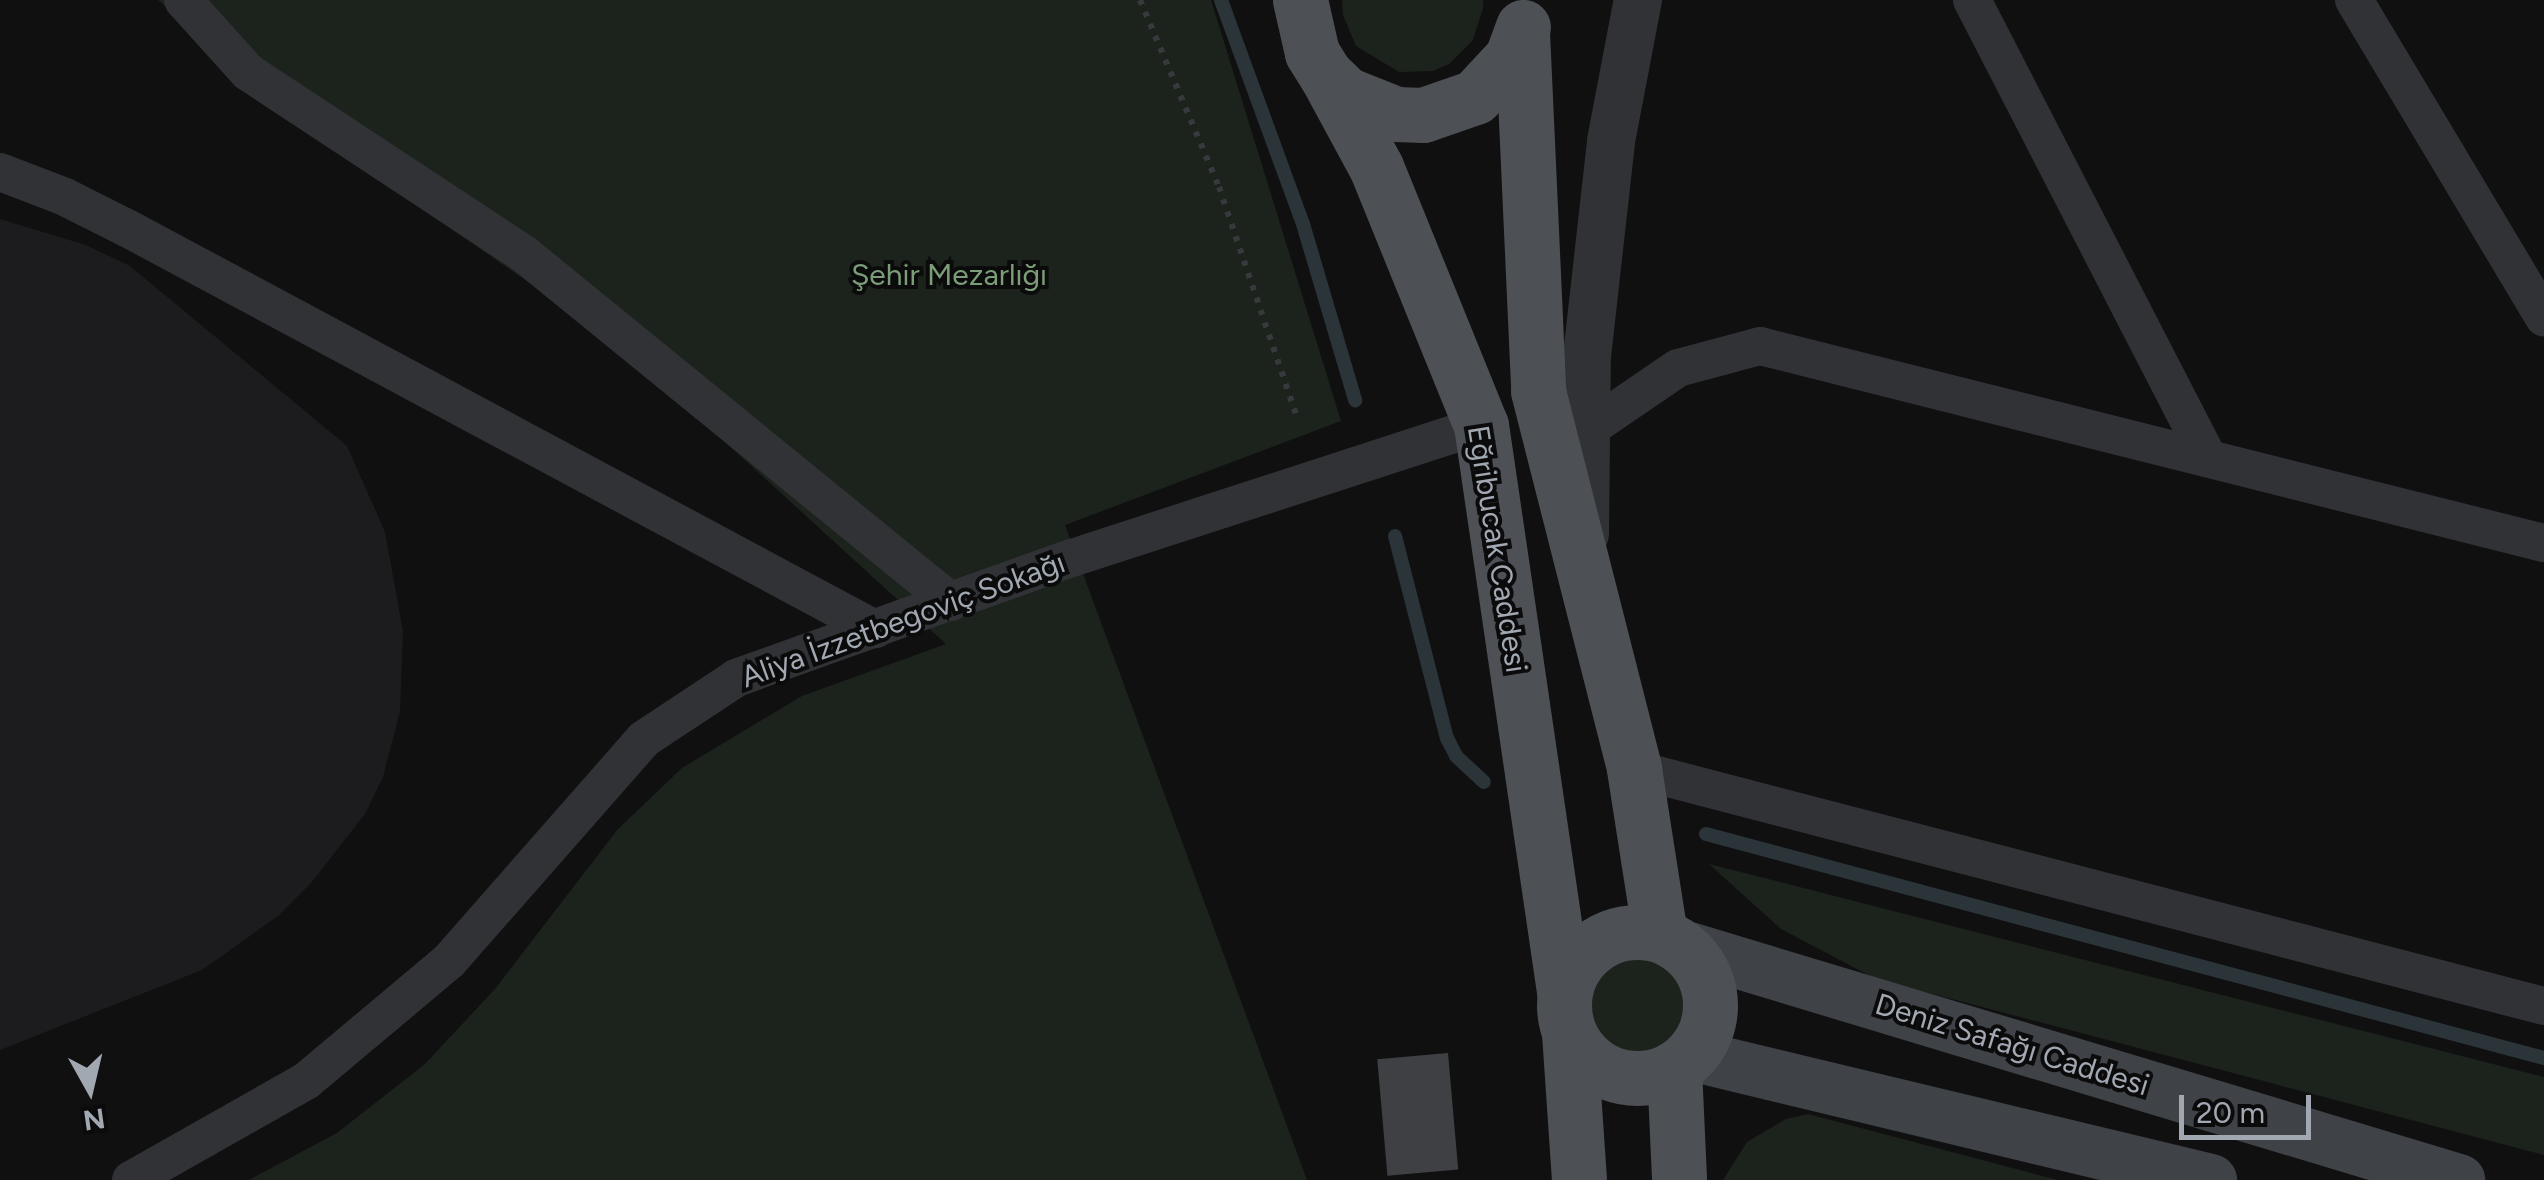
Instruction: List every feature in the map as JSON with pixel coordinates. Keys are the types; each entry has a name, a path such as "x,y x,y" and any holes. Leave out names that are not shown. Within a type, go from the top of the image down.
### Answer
{"main road":[{"name":"Eğribucak Caddesi","path":"1299,9 1312,53 1376,166 1481,425 1566,1012 1580,1180"},
{"path":"1326,75 1370,107 1396,114 1424,115 1450,109 1485,88 1512,57 1526,10"},
{"path":"1526,10 1538,392 1634,769 1669,940"},
{"path":"1629,932 1669,940 1700,968 1710,997 1702,1038 1682,1061 1634,1078 1613,1074 1579,1050 1566,1012 1582,954 1599,942 1629,932"},
{"name":"Deniz Safağı Caddesi","path":"1669,940 2459,1180"},
{"path":"1679,1180 1682,1061"},
{"path":"1682,1061 2211,1180"}],"street":[{"path":"184,0 248,72 524,254 952,602"},
{"path":"1584,573 1587,356 1611,141 1638,0"},
{"path":"1972,0 2208,458"},
{"path":"2354,0 2544,317"},
{"path":"0,172 65,197 127,228 875,629"},
{"path":"1586,430 1678,368 1760,346 2544,543"},
{"name":"Aliya İzzetbegoviç Sokağı","path":"131,1180 306,1081 449,962 644,739 736,678 1481,425"},
{"path":"1634,769 2544,1006"}],"path":[{"path":"1140,0 1219,187 1296,414"}],"shaded area":[{"path":"0,219 86,245 130,266 347,446 385,532 403,631 400,711 383,777 365,814 311,883 278,916 202,970 0,1050"}],"green space":[{"name":"Şehir Mezarlığı","path":"158,0 1211,0 1341,421 1065,525 1307,1180 249,1180 337,1133 425,1064 495,989 618,829 682,768 802,696 946,644 617,343 399,193"},
{"path":"1342,0 1483,0 1483,8 1473,40 1449,64 1433,71 1399,72 1356,46 1343,15"},
{"path":"1709,864 2544,1077 2544,1155 1876,979 1781,929"},
{"path":"1637,958 1655,962 1670,972 1680,987 1684,1005 1680,1023 1670,1038 1655,1048 1637,1052 1619,1048 1604,1038 1594,1023 1590,1005 1594,987 1604,972 1619,962"},
{"path":"1808,1114 2058,1180 1723,1180 1747,1142 1786,1119"}],"building":[{"path":"1448,1053 1458,1170 1387,1176 1377,1059"}],"waterway":[{"path":"1221,0 1303,224 1355,400"},
{"path":"1395,536 1447,738 1456,756 1484,782"},
{"path":"1706,834 2544,1058"}]}
